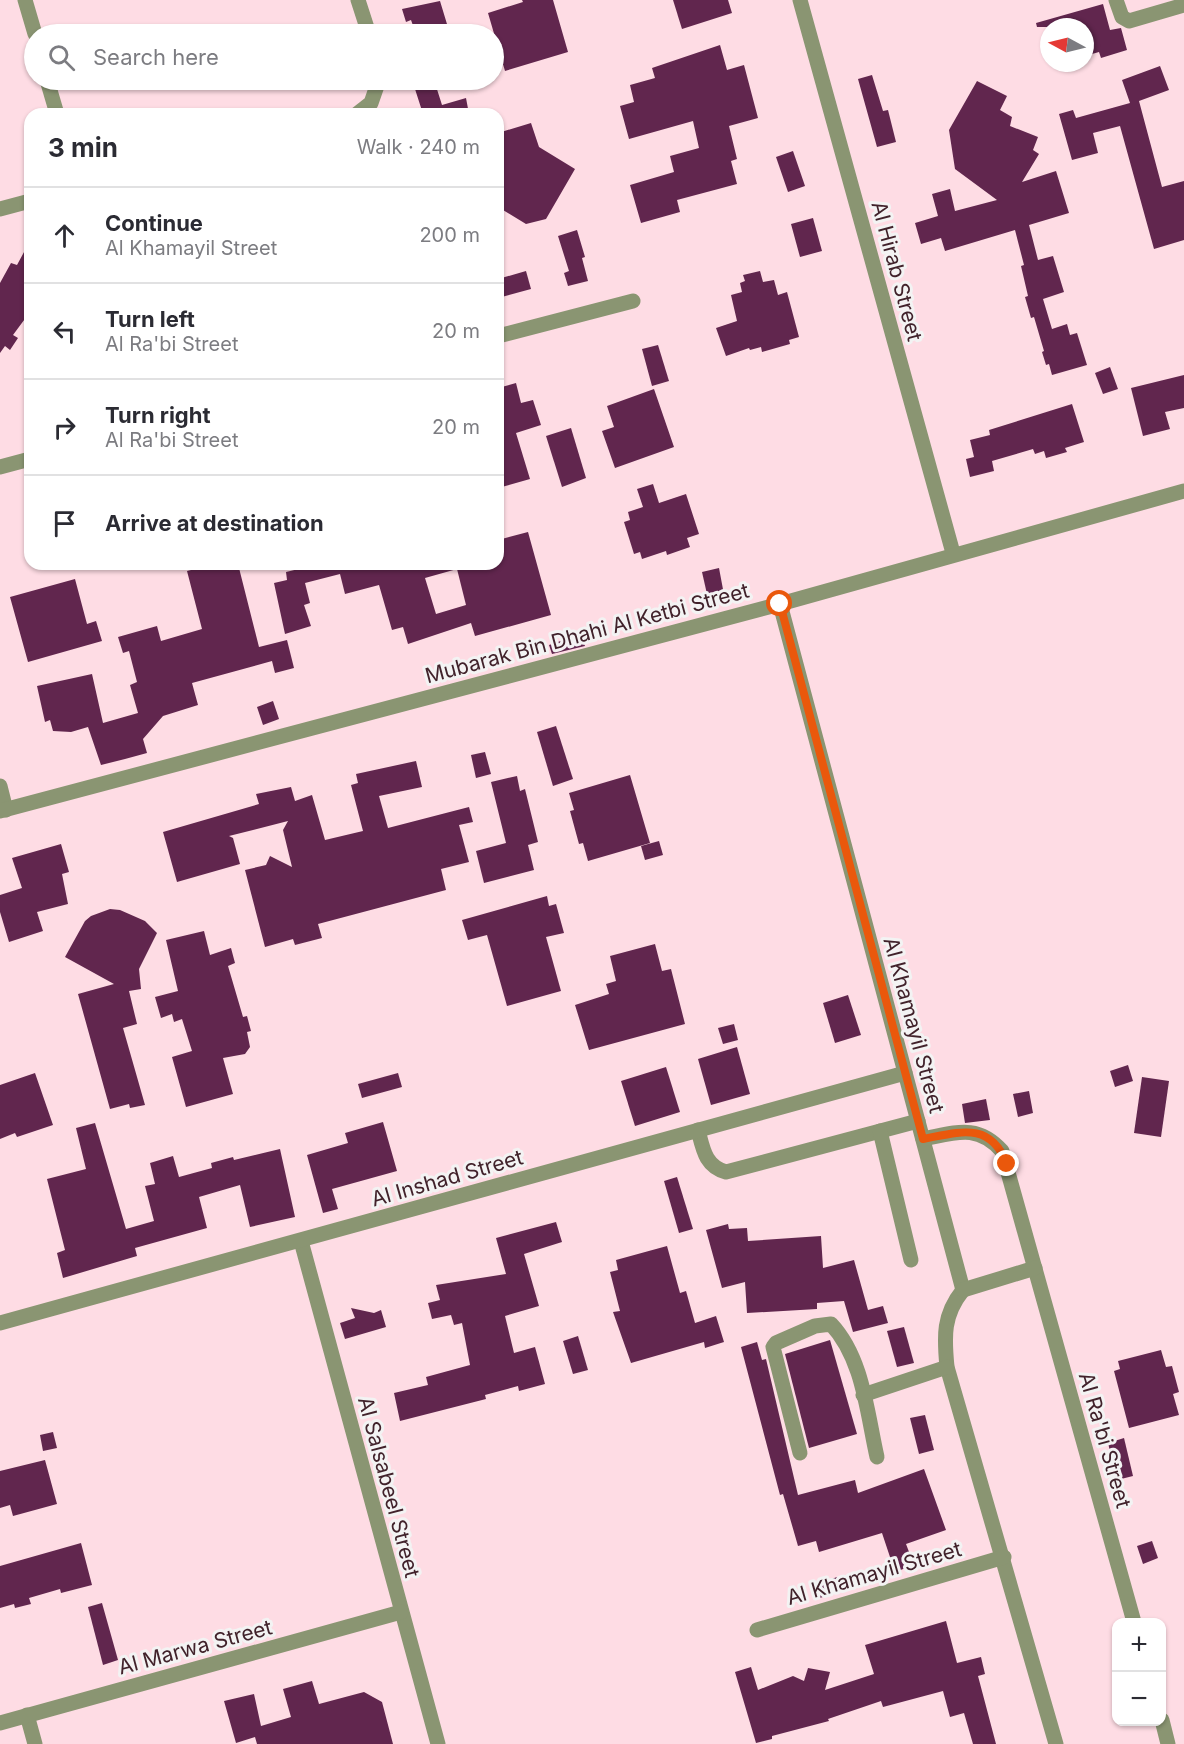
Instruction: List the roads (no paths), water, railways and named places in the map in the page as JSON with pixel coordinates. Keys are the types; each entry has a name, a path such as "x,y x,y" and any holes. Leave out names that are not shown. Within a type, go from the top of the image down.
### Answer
{"street":[{"path":"25,0 31,24"},
{"path":"358,0 366,24"},
{"name":"Al Hirab Street","path":"800,0 953,553"},
{"path":"1116,0 1122,17 1129,21 1184,5"},
{"path":"51,90 55,108"},
{"path":"365,108 371,103 376,90"},
{"path":"0,209 24,203"},
{"path":"504,334 633,301"},
{"path":"0,467 24,461"},
{"name":"Mubarak Bin Dhahi Al Ketbi Street","path":"3,811 780,604 953,553 1184,491"},
{"name":"Al Khamayil Street","path":"780,604 963,1290"},
{"path":"0,786 3,811"},
{"name":"Al Inshad Street","path":"0,1323 904,1073"},
{"path":"698,1130 706,1158 711,1165 726,1172 918,1121"},
{"path":"880,1131 911,1260"},
{"name":"Al Ra'bi Street","path":"923,1139 966,1131 980,1133 997,1145 1007,1164 1133,1618"},
{"name":"Al Salsabeel Street","path":"301,1241 438,1744"},
{"path":"1035,1269 963,1290 947,1316 944,1332 947,1367 1004,1557 1056,1744"},
{"path":"800,1453 772,1352 776,1343 815,1326 831,1324 840,1334 852,1356 877,1456"},
{"path":"863,1395 947,1367"},
{"name":"Al Khamayil Street","path":"757,1630 1004,1557"},
{"name":"Al Marwa Street","path":"0,1723 401,1612"},
{"path":"27,1715 36,1744"},
{"path":"1163,1726 1168,1744"}]}
